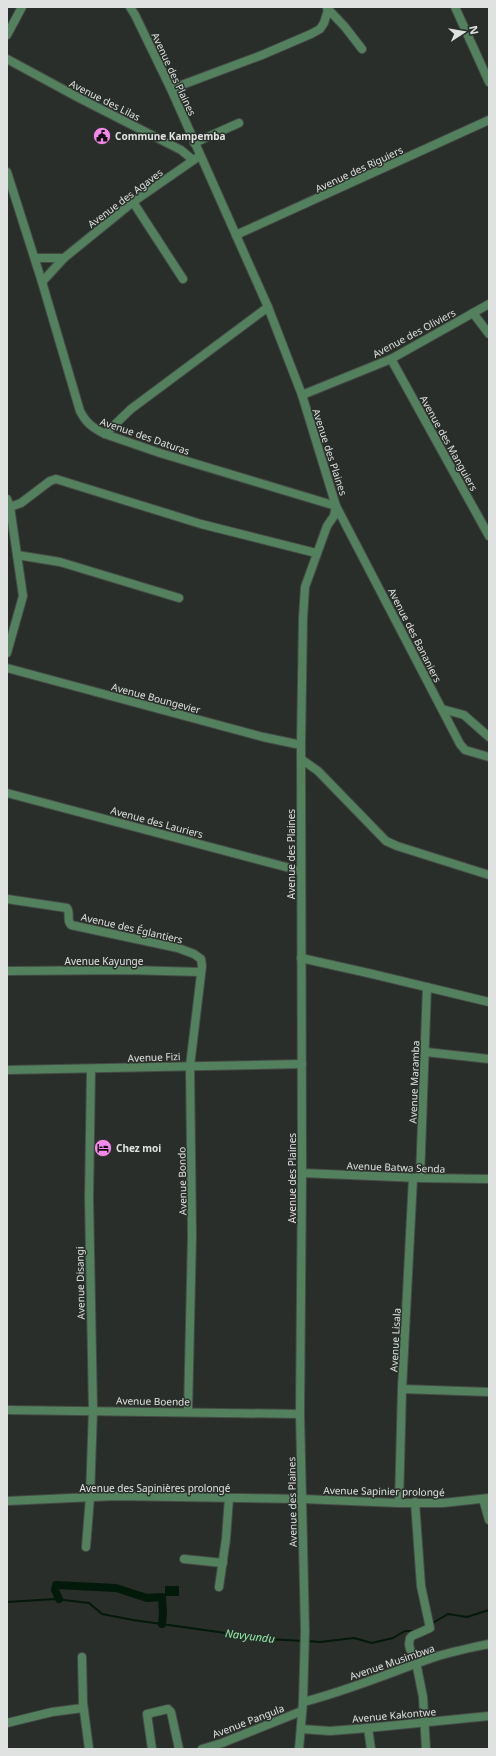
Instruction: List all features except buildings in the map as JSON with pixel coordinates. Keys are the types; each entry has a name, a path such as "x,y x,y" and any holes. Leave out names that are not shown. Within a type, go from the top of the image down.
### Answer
{"street":[{"path":"7,35 22,7"},
{"name":"Avenue des Plaines","path":"130,7 171,89 194,143 196,158 236,235 268,307 302,395 336,506 334,516 327,526 305,586 302,640 300,745 302,1064 300,1414 305,1631 303,1702 299,1749"},
{"path":"455,7 489,82"},
{"path":"171,89 262,55 311,34 320,29 324,23 327,9"},
{"path":"327,9 346,27 362,49"},
{"name":"Avenue des Lilas","path":"7,59 196,158"},
{"name":"Avenue des Riguiers","path":"236,235 489,120"},
{"path":"194,143 239,123"},
{"name":"Avenue des Agaves","path":"42,282 64,258 134,202 196,158"},
{"name":"Avenue des Daturas","path":"7,172 35,258 80,411 84,420 90,426 105,434 160,453 336,506"},
{"path":"134,202 183,279"},
{"path":"35,258 64,258"},
{"name":"Avenue des Oliviers","path":"302,395 391,359 489,304"},
{"path":"105,434 131,409 268,307"},
{"path":"473,313 489,334"},
{"name":"Avenue des Manguiers","path":"391,359 489,536"},
{"path":"7,653 23,596 9,503 21,503 50,481 56,479 201,524 316,553"},
{"name":"Avenue des Bananiers","path":"336,506 461,746 465,750 489,757"},
{"path":"17,555 60,562 179,598"},
{"name":"Avenue Boungevier","path":"7,668 263,738 300,745"},
{"path":"442,709 464,715 489,737"},
{"path":"301,760 318,771 386,841 397,846 489,874"},
{"name":"Avenue des Lauriers","path":"7,793 301,871"},
{"name":"Avenue des Églantiers","path":"7,899 65,907 69,911 68,920 71,925 138,938 194,954"},
{"name":"Avenue Bondo","path":"188,1412 192,1235 190,1066 202,962 200,958 194,954"},
{"path":"301,958 489,1002"},
{"name":"Avenue Kayunge","path":"7,971 128,970 200,972"},
{"name":"Avenue Maramba","path":"417,1178 426,1052 427,987"},
{"path":"426,1052 489,1059"},
{"name":"Avenue Fizi","path":"7,1070 302,1064"},
{"name":"Avenue Disangi","path":"86,1547 90,1497 93,1410 89,1198 91,1069"},
{"name":"Avenue Batwa Senda","path":"302,1173 417,1178 489,1179"},
{"name":"Avenue Lisala","path":"399,1503 402,1389 417,1178"},
{"path":"402,1389 489,1392"},
{"name":"Avenue Boende","path":"7,1410 300,1414"},
{"name":"Avenue des Sapinières prolongé","path":"7,1501 131,1496 303,1499"},
{"path":"220,1587 229,1498"},
{"path":"486,1498 489,1520"},
{"name":"Avenue Sapinier prolongé","path":"303,1499 399,1503 443,1503 486,1498"},
{"path":"415,1502 421,1586 430,1630 416,1634 410,1638 409,1647 416,1664 423,1696 426,1749"},
{"path":"184,1559 223,1563"},
{"name":"Avenue Musimbwa","path":"303,1702 326,1696 433,1658 489,1644"},
{"path":"82,1657 83,1708 89,1749"},
{"path":"7,1723 52,1712 83,1708"},
{"path":"152,1749 147,1714 149,1712 168,1709 171,1712 179,1749"},
{"name":"Avenue Pangula","path":"202,1749 222,1743 302,1711"},
{"name":"Avenue Kakontwe","path":"301,1729 330,1731 489,1716"},
{"path":"368,1728 371,1749"}],"shaded area":[{"path":"165,1586 179,1586 179,1596 165,1596"}],"waterway":[{"path":"59,1599 55,1590 56,1585 116,1588 147,1598 162,1597 162,1624"},
{"name":"Navyundu","path":"7,1602 55,1599 89,1603 102,1614 133,1620 268,1639 303,1641"},
{"name":"Navyundu","path":"431,1624 448,1614 467,1617 489,1610"},
{"name":"Navyundu","path":"307,1641 320,1642 354,1638 372,1643 393,1638 405,1631 416,1631"}],"place":[{"name":"Commune Kampemba","path":"102,136"},
{"name":"Chez moi","path":"103,1148"}]}
